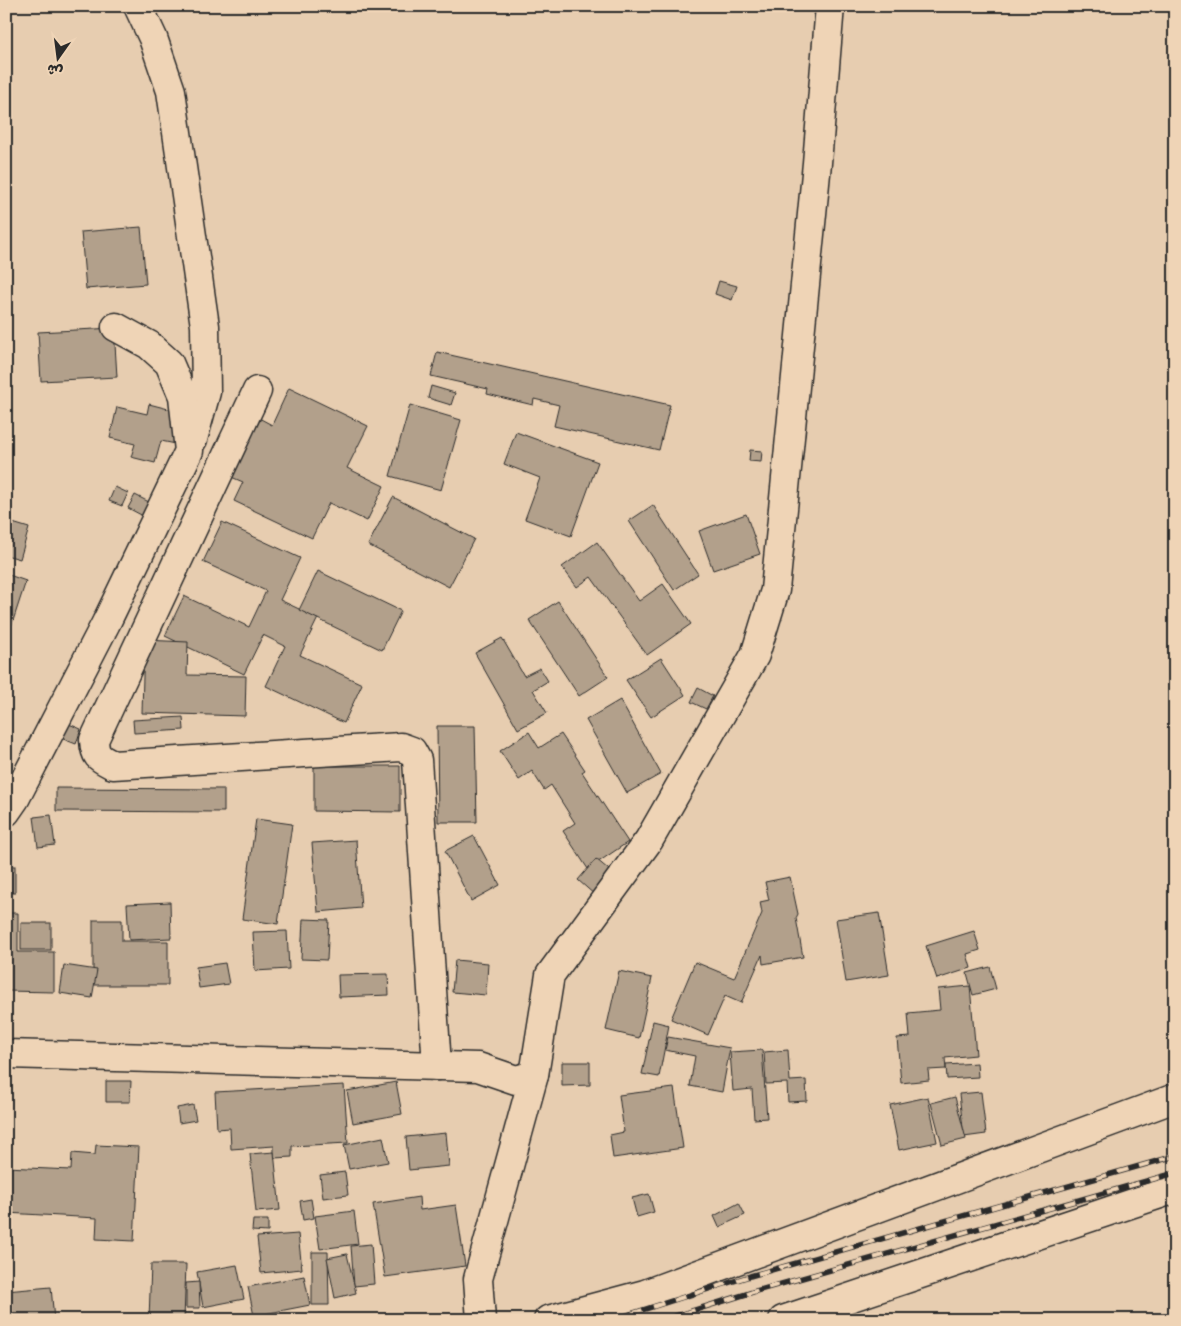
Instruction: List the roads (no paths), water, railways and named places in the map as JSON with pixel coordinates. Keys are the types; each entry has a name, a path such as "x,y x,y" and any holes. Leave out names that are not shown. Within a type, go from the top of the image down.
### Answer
{"street":[{"path":"6,812 15,799 102,632 190,451 206,392 205,326 170,91 154,38 138,6"},
{"path":"481,1320 478,1279 534,1075 550,976 649,840 755,655 775,590 817,164 830,6"},
{"path":"116,327 149,345 169,363 183,396 190,451"},
{"path":"257,391 94,740 95,750 101,759 114,765 401,747 412,752 417,760 437,1066"},
{"path":"6,1054 478,1067 516,1080 534,1075"},
{"path":"548,1320 645,1294 1175,1098"},
{"path":"784,1320 1175,1189"}],"railway":[{"path":"611,1320 750,1276 1175,1156"},
{"path":"663,1320 756,1291 1175,1173"}]}
